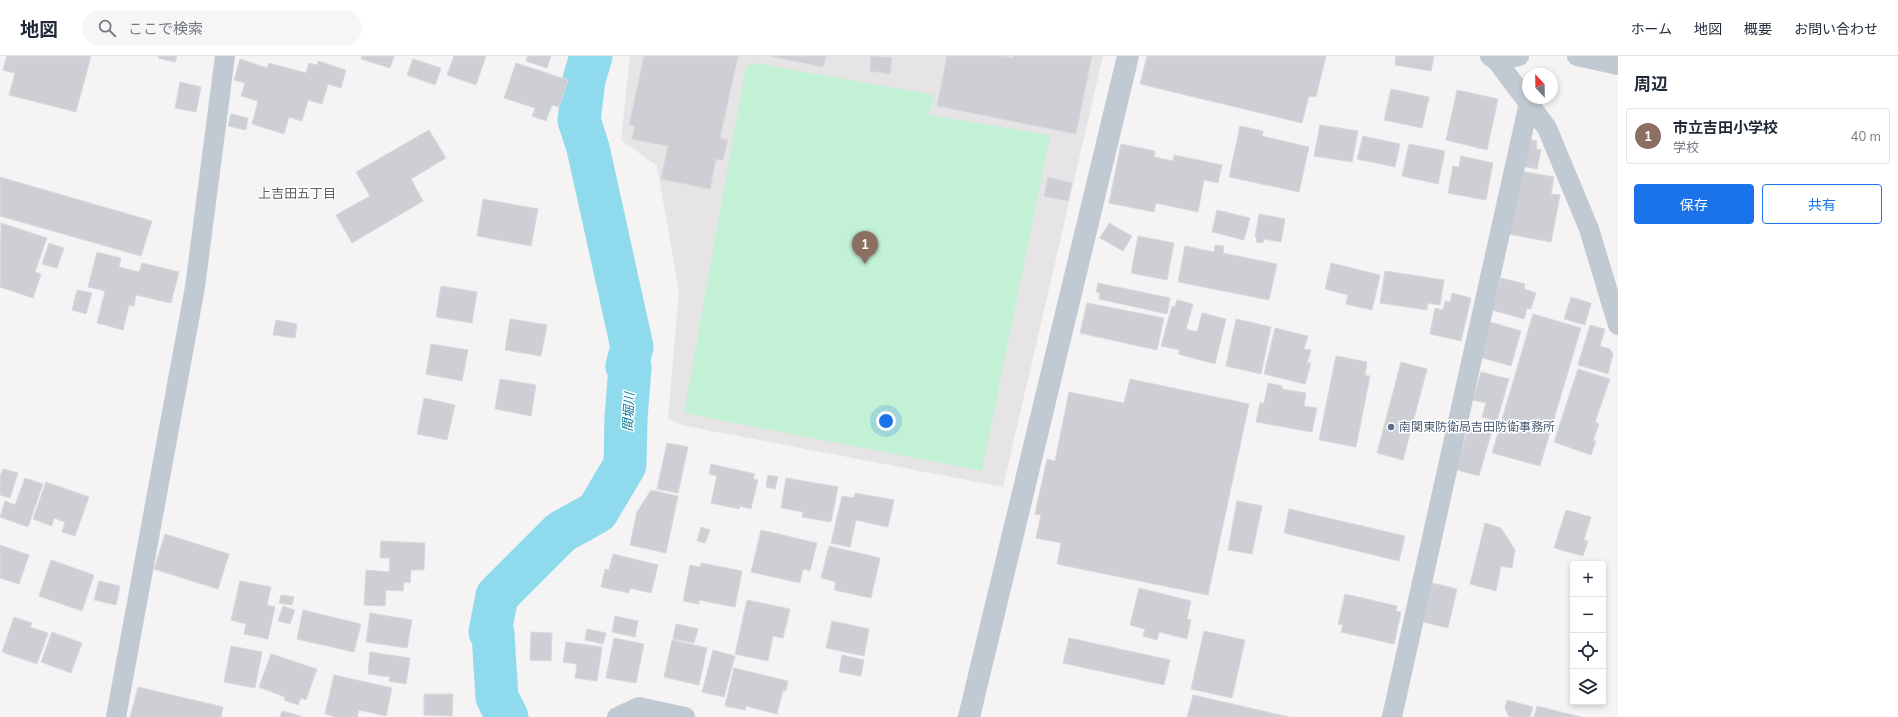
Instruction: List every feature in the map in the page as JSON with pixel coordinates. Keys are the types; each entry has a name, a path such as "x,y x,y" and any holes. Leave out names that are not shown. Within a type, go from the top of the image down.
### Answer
{"street":[{"path":"116,717 195,287 225,56"},
{"path":"969,717 1128,56"},
{"path":"1493,58 1519,56"},
{"path":"1577,56 1618,65"},
{"path":"1493,58 1522,94"},
{"path":"1392,717 1529,104"},
{"path":"1530,104 1547,128 1570,181 1589,229 1618,325"},
{"path":"617,717 639,707 686,717"}],"shaded area":[{"path":"630,56 1103,56 1003,487 681,425 668,418 679,292 657,166 621,140"}],"green space":[{"path":"755,63 934,95 929,115 1050,135 982,471 684,413 746,66"}],"building":[{"path":"7,56 91,56 76,112 9,95 15,73 3,70"},
{"path":"159,56 177,56 175,62 158,58"},
{"path":"362,56 394,56 390,68 361,59"},
{"path":"454,56 486,56 476,85 447,75"},
{"path":"528,56 551,56 547,68 526,61"},
{"path":"644,56 738,56 720,138 728,140 723,160 716,159 710,189 661,179 668,146 632,139 635,126 629,125"},
{"path":"770,56 826,56 823,67"},
{"path":"871,56 892,58 890,74 870,71"},
{"path":"947,56 1004,56 1013,58 1013,56 1092,56 1076,134 937,106"},
{"path":"1147,56 1326,56 1316,97 1309,96 1302,123 1140,84"},
{"path":"1396,56 1434,56 1431,71 1395,65"},
{"path":"240,59 267,68 269,63 306,73 309,63 317,65 318,61 346,70 341,88 328,84 322,104 308,100 302,121 289,117 284,134 252,124 258,101 241,96 245,83 234,80"},
{"path":"413,59 441,68 435,85 407,75"},
{"path":"516,63 568,80 559,107 552,105 546,121 532,116 535,108 504,98"},
{"path":"180,82 201,87 196,112 175,108"},
{"path":"1391,89 1429,97 1422,128 1384,120"},
{"path":"1457,90 1498,99 1487,150 1446,140"},
{"path":"231,114 248,118 246,130 228,126"},
{"path":"1320,125 1358,131 1352,162 1314,156"},
{"path":"1240,126 1263,131 1262,136 1309,147 1299,192 1229,177"},
{"path":"429,130 446,158 411,179 423,201 352,243 336,215 370,196 356,172"},
{"path":"1363,136 1400,144 1395,167 1357,159"},
{"path":"1526,139 1537,141 1536,149 1541,150 1537,169 1521,166"},
{"path":"1121,144 1155,151 1154,157 1173,161 1174,155 1222,165 1218,183 1204,180 1198,212 1156,203 1154,212 1109,203"},
{"path":"1409,144 1445,151 1438,184 1402,176"},
{"path":"1461,156 1493,163 1486,200 1448,193 1453,166 1459,167"},
{"path":"1520,171 1554,177 1551,194 1560,195 1551,242 1508,234"},
{"path":"0,177 152,221 141,256 0,216"},
{"path":"1048,177 1072,183 1068,201 1044,196"},
{"path":"483,199 538,209 531,246 477,236"},
{"path":"1217,210 1250,218 1244,240 1212,232"},
{"path":"1259,214 1285,219 1281,242 1264,239 1263,243 1256,242 1257,238 1255,237"},
{"path":"1,223 47,238 35,272 41,274 33,298 0,287"},
{"path":"1109,223 1132,236 1123,251 1100,238"},
{"path":"1138,236 1174,243 1167,280 1131,273"},
{"path":"49,243 64,248 57,268 42,264"},
{"path":"1215,245 1224,246 1223,253 1277,264 1269,300 1178,282 1185,246 1214,252"},
{"path":"97,252 121,258 119,267 139,272 142,263 179,272 171,303 136,295 134,306 129,305 123,330 97,323 105,291 88,287"},
{"path":"1331,263 1380,275 1372,310 1346,304 1348,295 1325,289"},
{"path":"1385,271 1444,280 1440,305 1428,303 1427,310 1380,303"},
{"path":"1501,278 1525,284 1524,289 1536,293 1531,309 1527,308 1524,319 1492,310"},
{"path":"1098,283 1170,298 1167,314 1099,299 1100,293 1096,292"},
{"path":"441,286 477,292 472,323 436,317"},
{"path":"77,290 92,293 86,314 72,310"},
{"path":"1452,293 1471,298 1461,341 1430,334 1435,308 1443,310 1445,301 1450,302"},
{"path":"1571,297 1591,303 1585,325 1564,319"},
{"path":"1177,300 1193,304 1186,329 1197,332 1202,313 1226,319 1215,364 1178,354 1180,350 1161,346 1172,306 1175,307"},
{"path":"1087,303 1164,318 1157,350 1080,333"},
{"path":"1533,314 1581,328 1540,466 1492,453"},
{"path":"510,319 547,325 541,356 505,350"},
{"path":"1236,319 1271,327 1261,374 1226,366"},
{"path":"276,320 297,324 295,338 273,335"},
{"path":"1490,322 1521,331 1511,366 1480,357"},
{"path":"1590,325 1605,329 1600,346 1610,349 1613,354 1608,374 1578,365"},
{"path":"1275,328 1308,336 1304,349 1311,350 1307,363 1311,363 1305,384 1264,374"},
{"path":"431,344 468,350 462,381 426,374"},
{"path":"1336,356 1367,362 1365,375 1370,376 1356,447 1319,440"},
{"path":"1401,362 1427,369 1403,460 1377,453"},
{"path":"1578,369 1610,379 1595,422 1599,424 1593,441 1596,441 1591,455 1554,442"},
{"path":"1481,372 1509,379 1497,421 1482,417 1486,403 1473,400"},
{"path":"500,379 536,385 531,416 495,409"},
{"path":"1130,379 1249,404 1208,595 1057,564 1061,543 1036,538 1041,515 1035,514 1047,459 1055,461 1069,392 1124,403"},
{"path":"1268,383 1282,386 1282,389 1306,393 1304,406 1317,408 1312,432 1256,422 1260,403 1264,403"},
{"path":"424,398 455,405 447,440 417,434"},
{"path":"1468,427 1491,434 1479,476 1457,470"},
{"path":"667,443 688,447 678,493 657,489"},
{"path":"711,464 755,474 753,479 758,480 751,509 740,506 739,509 711,503 717,476 709,474"},
{"path":"3,469 18,473 10,498 0,495 0,477"},
{"path":"768,475 778,477 775,489 766,487"},
{"path":"25,478 43,484 28,527 0,517 5,501 15,505"},
{"path":"786,478 838,487 831,522 802,517 803,512 781,508"},
{"path":"46,482 89,497 75,536 62,532 65,522 54,518 52,526 33,519"},
{"path":"651,490 678,496 666,553 630,545 637,512"},
{"path":"855,493 894,500 888,527 856,520 850,547 831,543 842,496 854,498"},
{"path":"1237,501 1262,506 1252,554 1228,550"},
{"path":"1289,509 1405,536 1399,561 1284,533"},
{"path":"1566,510 1591,517 1584,540 1588,541 1583,556 1554,548"},
{"path":"1485,523 1501,528 1515,550 1512,568 1501,566 1496,591 1470,584"},
{"path":"701,527 710,530 705,543 697,541"},
{"path":"761,530 817,543 810,571 803,569 800,583 751,572"},
{"path":"165,534 229,554 218,589 154,569"},
{"path":"381,541 425,543 424,570 411,570 410,583 404,582 403,591 386,590 385,606 364,605 366,570 389,572 390,558 380,558"},
{"path":"0,545 29,555 19,584 0,578"},
{"path":"829,546 880,558 871,598 834,590 836,582 821,578"},
{"path":"613,554 658,565 651,593 630,588 629,593 601,587 605,569 609,570"},
{"path":"51,560 94,575 82,611 39,596"},
{"path":"701,563 742,571 735,607 699,600 699,604 683,601 690,565 700,567"},
{"path":"99,581 120,586 116,605 94,600"},
{"path":"240,581 271,587 267,605 275,607 268,639 244,634 246,624 231,620"},
{"path":"1432,583 1457,589 1448,628 1423,622"},
{"path":"1139,588 1191,601 1187,619 1191,620 1187,639 1159,632 1157,640 1143,636 1145,629 1130,625"},
{"path":"1345,594 1397,606 1396,611 1401,612 1394,644 1341,632 1343,625 1338,624"},
{"path":"281,595 294,597 292,605 279,603"},
{"path":"747,600 790,609 783,638 773,636 768,661 735,654"},
{"path":"283,606 295,610 290,624 278,621"},
{"path":"303,610 361,624 354,652 297,639"},
{"path":"370,613 412,620 407,648 366,642"},
{"path":"615,616 638,621 635,637 612,632"},
{"path":"14,617 32,623 30,627 48,633 37,664 2,652"},
{"path":"832,621 869,629 864,656 826,648"},
{"path":"676,624 698,629 694,643 673,639"},
{"path":"587,629 606,633 603,644 585,640"},
{"path":"1204,631 1245,640 1232,698 1191,689"},
{"path":"52,632 82,643 71,673 41,662"},
{"path":"531,632 552,633 551,661 530,660"},
{"path":"614,638 644,644 636,683 606,678"},
{"path":"1069,638 1170,660 1164,685 1063,663"},
{"path":"672,640 707,648 699,685 664,677"},
{"path":"566,642 602,647 597,681 575,678 577,664 563,662"},
{"path":"231,646 262,652 255,688 224,682"},
{"path":"713,650 735,656 724,697 702,692"},
{"path":"370,652 410,658 406,684 389,681 390,677 368,674"},
{"path":"271,654 317,669 306,700 301,698 298,705 284,700 285,697 259,687"},
{"path":"842,655 864,660 861,676 839,672"},
{"path":"734,668 788,681 786,691 783,690 777,714 746,706 745,710 725,706"},
{"path":"334,675 392,688 386,716 359,710 357,717 336,717 325,714"},
{"path":"138,687 223,707 221,717 130,717"},
{"path":"424,694 453,694 452,716 424,715"},
{"path":"1193,695 1289,717 1187,717"},
{"path":"1507,700 1533,707 1530,717 1509,717 1505,708"},
{"path":"1537,706 1581,717 1534,717"},
{"path":"282,711 301,716 301,717 280,717"}],"waterway":[{"name":"間堀川","path":"507,717 497,697 493,634 490,632 497,596 561,532 597,512 625,465 626,418 630,367 627,366 632,347 588,148 579,120 584,80 591,56"}],"place":[{"name":"市立吉田小学校","path":"865,264"},
{"name":"南関東防衛局吉田防衛事務所","path":"1391,427"}],"district":[{"name":"上吉田五丁目","path":"297,193"}]}
